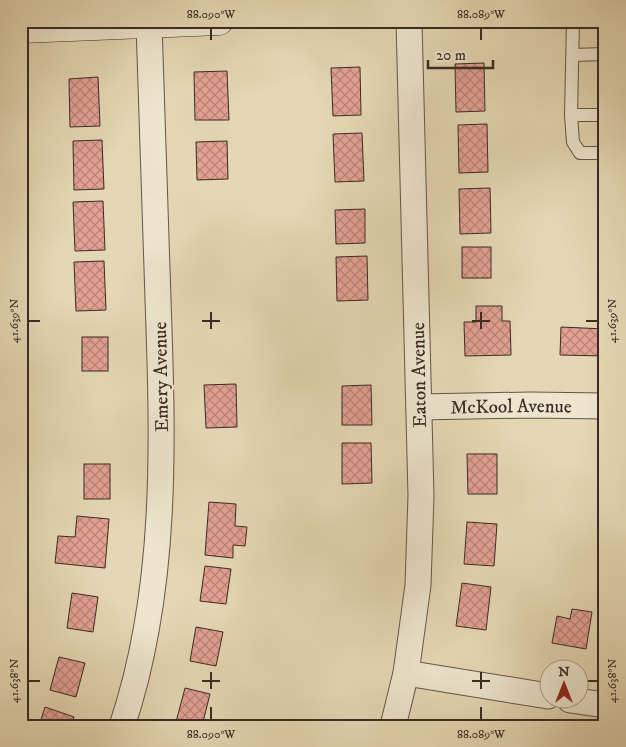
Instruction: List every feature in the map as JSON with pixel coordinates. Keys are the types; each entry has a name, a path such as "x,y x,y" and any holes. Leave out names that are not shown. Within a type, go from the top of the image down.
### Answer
{"main road":[{"path":"21,29 219,21"}],"street":[{"name":"Eaton Avenue","path":"394,726 406,673 418,585 421,496 409,21"},
{"name":"Emery Avenue","path":"122,726 129,704 152,595 158,546 163,419 149,24"},
{"name":"McKool Avenue","path":"419,407 605,406"},
{"path":"406,673 538,694"},
{"path":"588,703 605,705"}],"lane":[{"path":"573,21 571,115 573,142 580,153 605,153"},
{"path":"573,55 605,54"},
{"path":"571,115 605,115"}],"building":[{"path":"484,63 485,111 456,112 455,64"},
{"path":"360,67 361,115 333,116 331,68"},
{"path":"227,71 229,120 195,120 194,72"},
{"path":"98,77 100,126 70,127 69,79"},
{"path":"487,124 488,172 459,173 458,125"},
{"path":"362,133 364,181 335,182 333,134"},
{"path":"102,140 104,189 74,190 73,141"},
{"path":"227,141 228,179 197,180 196,142"},
{"path":"490,188 491,233 460,234 459,189"},
{"path":"103,201 105,250 75,251 73,202"},
{"path":"365,209 365,243 336,244 335,210"},
{"path":"462,247 491,247 491,278 462,278"},
{"path":"367,256 368,300 337,301 336,257"},
{"path":"104,261 106,310 76,311 74,262"},
{"path":"476,306 502,306 502,321 510,321 511,355 465,356 464,322 476,322"},
{"path":"561,327 605,329 605,356 560,355"},
{"path":"82,337 108,337 108,371 82,371"},
{"path":"236,384 237,427 206,428 204,385"},
{"path":"371,385 372,425 342,425 342,386"},
{"path":"342,443 371,443 372,483 342,484"},
{"path":"467,454 497,454 497,494 468,494"},
{"path":"84,464 110,464 110,499 84,499"},
{"path":"209,502 236,504 235,526 247,527 245,546 233,545 233,558 205,555"},
{"path":"77,516 109,519 105,568 55,563 58,536 75,537"},
{"path":"467,522 497,524 494,566 464,564"},
{"path":"205,566 231,569 226,604 200,601"},
{"path":"462,583 491,587 486,630 456,626"},
{"path":"72,593 98,597 93,632 67,628"},
{"path":"572,609 592,612 586,649 552,643 557,616 570,619"},
{"path":"196,627 223,632 216,666 190,661"},
{"path":"59,657 85,663 76,697 50,690"},
{"path":"185,688 210,694 202,726 176,722"},
{"path":"45,707 74,717 71,726 39,726"}]}
